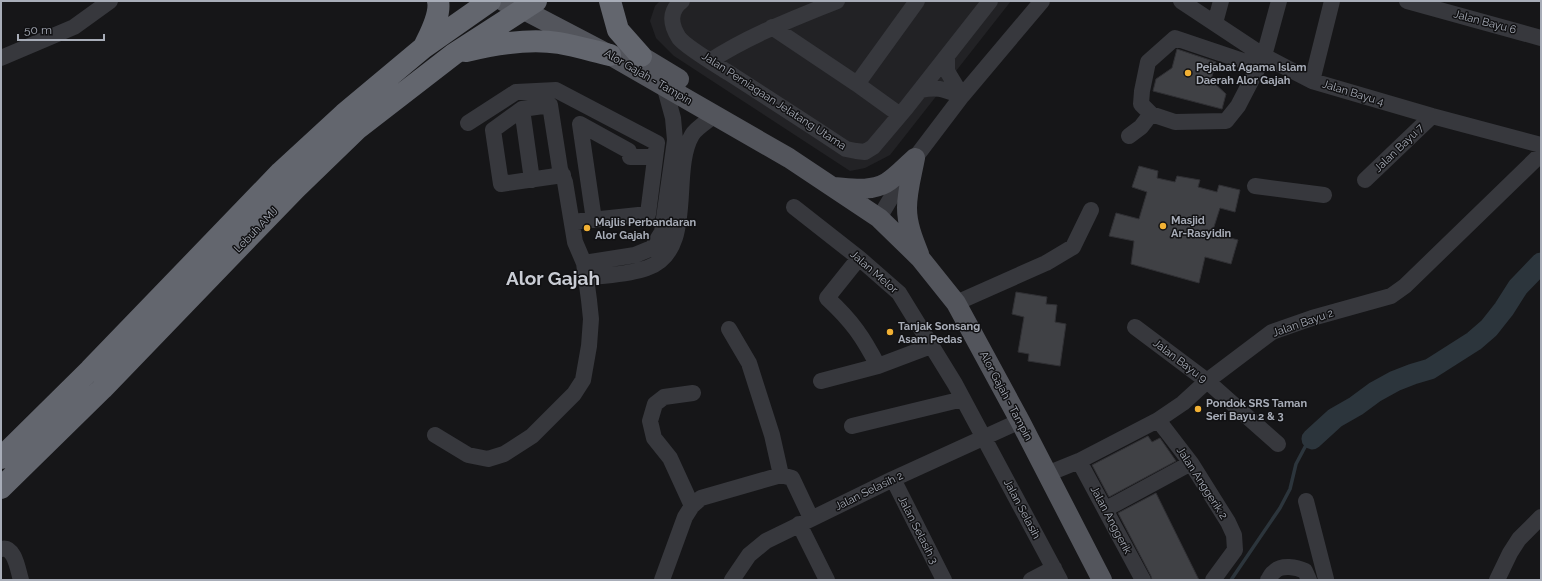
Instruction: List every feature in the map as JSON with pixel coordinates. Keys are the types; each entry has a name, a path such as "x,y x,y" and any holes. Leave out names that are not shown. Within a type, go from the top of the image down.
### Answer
{"highway":[{"path":"424,48 435,21 438,1"},
{"name":"Lebuh AMJ","path":"1,458 96,364 281,172 344,114 424,48 490,1"},
{"path":"610,1 618,30 641,56"},
{"name":"Lebuh AMJ","path":"1,488 102,388 295,189 357,129 454,54 525,3"},
{"path":"454,54 489,46 518,42 557,42 610,55"}],"main road":[{"name":"Alor Gajah - Tampin","path":"525,3 641,56 734,114 789,158"},
{"name":"Alor Gajah - Tampin","path":"525,3 610,55 789,158 879,218 920,258 956,303 1020,421 1102,580"},
{"path":"831,186 859,189 872,188 886,183 915,158"},
{"path":"915,158 907,209 910,228 920,258"}],"street":[{"path":"1,58 74,27 110,1"},
{"name":"Jalan Perniagaan Jelatang Utama","path":"682,1 674,8 671,19 680,39 710,61 846,149 865,152 872,147 900,115 990,1"},
{"path":"710,61 727,50 772,27 837,1"},
{"path":"857,84 916,1"},
{"path":"879,218 915,158 962,96 1042,1"},
{"name":"Jalan Bayu 4","path":"1181,1 1215,23 1261,61 1312,80 1432,116 1541,145"},
{"path":"1215,23 1222,1"},
{"path":"1261,61 1175,38 1148,62 1141,104 1151,114 1175,122 1226,122 1238,106 1261,61 1279,1"},
{"path":"1312,80 1332,1"},
{"name":"Jalan Bayu 6","path":"1407,1 1541,38"},
{"path":"772,27 900,115"},
{"path":"947,57 947,71 962,96"},
{"path":"652,248 662,232 674,140 673,118 664,85"},
{"path":"920,90 933,87 944,89 962,96"},
{"path":"468,122 516,92 556,90 657,143 648,214 572,222"},
{"path":"435,435 468,455 488,459 504,454 532,436 574,394 583,380 589,346 591,319 585,271 575,242 566,182 563,175 560,169 550,105 522,110 493,130 501,184 563,175"},
{"path":"522,110 532,180"},
{"path":"1129,136 1141,126 1151,114"},
{"path":"585,271 648,268 658,262 669,251 677,234 685,153 692,134 715,115"},
{"name":"Jalan Bayu 7","path":"1365,180 1432,116"},
{"path":"594,220 580,124 629,151 630,157 655,157"},
{"name":"Jalan Bayu 2","path":"1047,474 1079,461 1158,420 1183,403 1207,382 1272,332 1312,318 1391,296 1405,286 1541,154"},
{"path":"1255,186 1324,195"},
{"name":"Jalan Melor","path":"794,208 859,258 899,293 963,399 984,437"},
{"path":"956,303 1046,263 1072,247 1091,210"},
{"path":"585,271 652,248 669,251"},
{"path":"859,258 828,298 846,315 864,339 878,366"},
{"name":"Jalan Bayu 9","path":"1135,327 1207,382 1278,444"},
{"path":"728,329 749,363 772,435 781,475"},
{"path":"821,381 878,366 931,346"},
{"path":"692,506 670,458 654,438 650,421 655,404 664,397 693,393"},
{"path":"852,426 963,399"},
{"name":"Jalan Anggerik 2","path":"1158,420 1191,463 1228,522 1234,535 1235,550 1213,580"},
{"name":"Jalan Selasih 2","path":"732,580 749,555 766,541 893,479 1020,421"},
{"name":"Jalan Selasih","path":"984,437 1057,574"},
{"name":"Jalan Anggerik","path":"1079,461 1143,580"},
{"path":"1106,509 1191,463"},
{"path":"662,580 685,517 692,506 701,498 781,475 792,478 805,521 827,580"},
{"name":"Jalan Selasih 3","path":"893,479 944,580"},
{"path":"1306,501 1325,580"},
{"path":"1497,580 1510,553 1519,539 1541,517"},
{"path":"1,549 4,548 9,550 13,556 21,580"},
{"path":"1268,580 1274,571 1284,567 1298,568 1305,571 1309,580"},
{"path":"1031,580 1057,574"}],"shaded area":[{"path":"660,1 1011,1 890,155 865,168 850,171 674,56 656,38 650,21 655,6"}],"building":[{"name":"Pejabat Agama Islam Daerah Alor Gajah","path":"1177,49 1216,62 1211,80 1226,94 1222,109 1153,91 1156,79 1172,68"},
{"name":"Masjid Ar-Rasyidin","path":"1139,166 1158,171 1157,178 1175,182 1177,176 1200,180 1198,187 1217,192 1219,185 1240,190 1235,212 1220,208 1212,233 1238,240 1231,264 1205,257 1199,283 1131,264 1134,241 1109,236 1116,213 1139,219 1147,192 1132,187"},
{"path":"1016,292 1047,297 1046,304 1057,305 1055,322 1066,324 1060,366 1028,361 1029,354 1018,352 1024,317 1012,314"},
{"path":"1148,436 1152,442 1160,438 1176,461 1109,497 1092,465"},
{"path":"1156,493 1199,580 1152,580 1118,513"}],"waterway":[{"path":"1312,439 1335,418 1356,406 1375,392 1395,381 1430,369 1474,341 1489,328 1504,309 1518,287 1541,263"},
{"path":"1231,580 1280,508 1290,489 1296,464 1305,447 1312,439"}],"place":[{"name":"Pejabat Agama Islam Daerah Alor Gajah","path":"1188,73"},
{"name":"Masjid Ar-Rasyidin","path":"1163,226"},
{"name":"Majlis Perbandaran Alor Gajah","path":"587,228"},
{"name":"Tanjak Sonsang Asam Pedas","path":"890,332"},
{"name":"Pondok SRS Taman Seri Bayu 2 & 3","path":"1198,409"}],"district":[{"name":"Alor Gajah","path":"553,278"}]}
